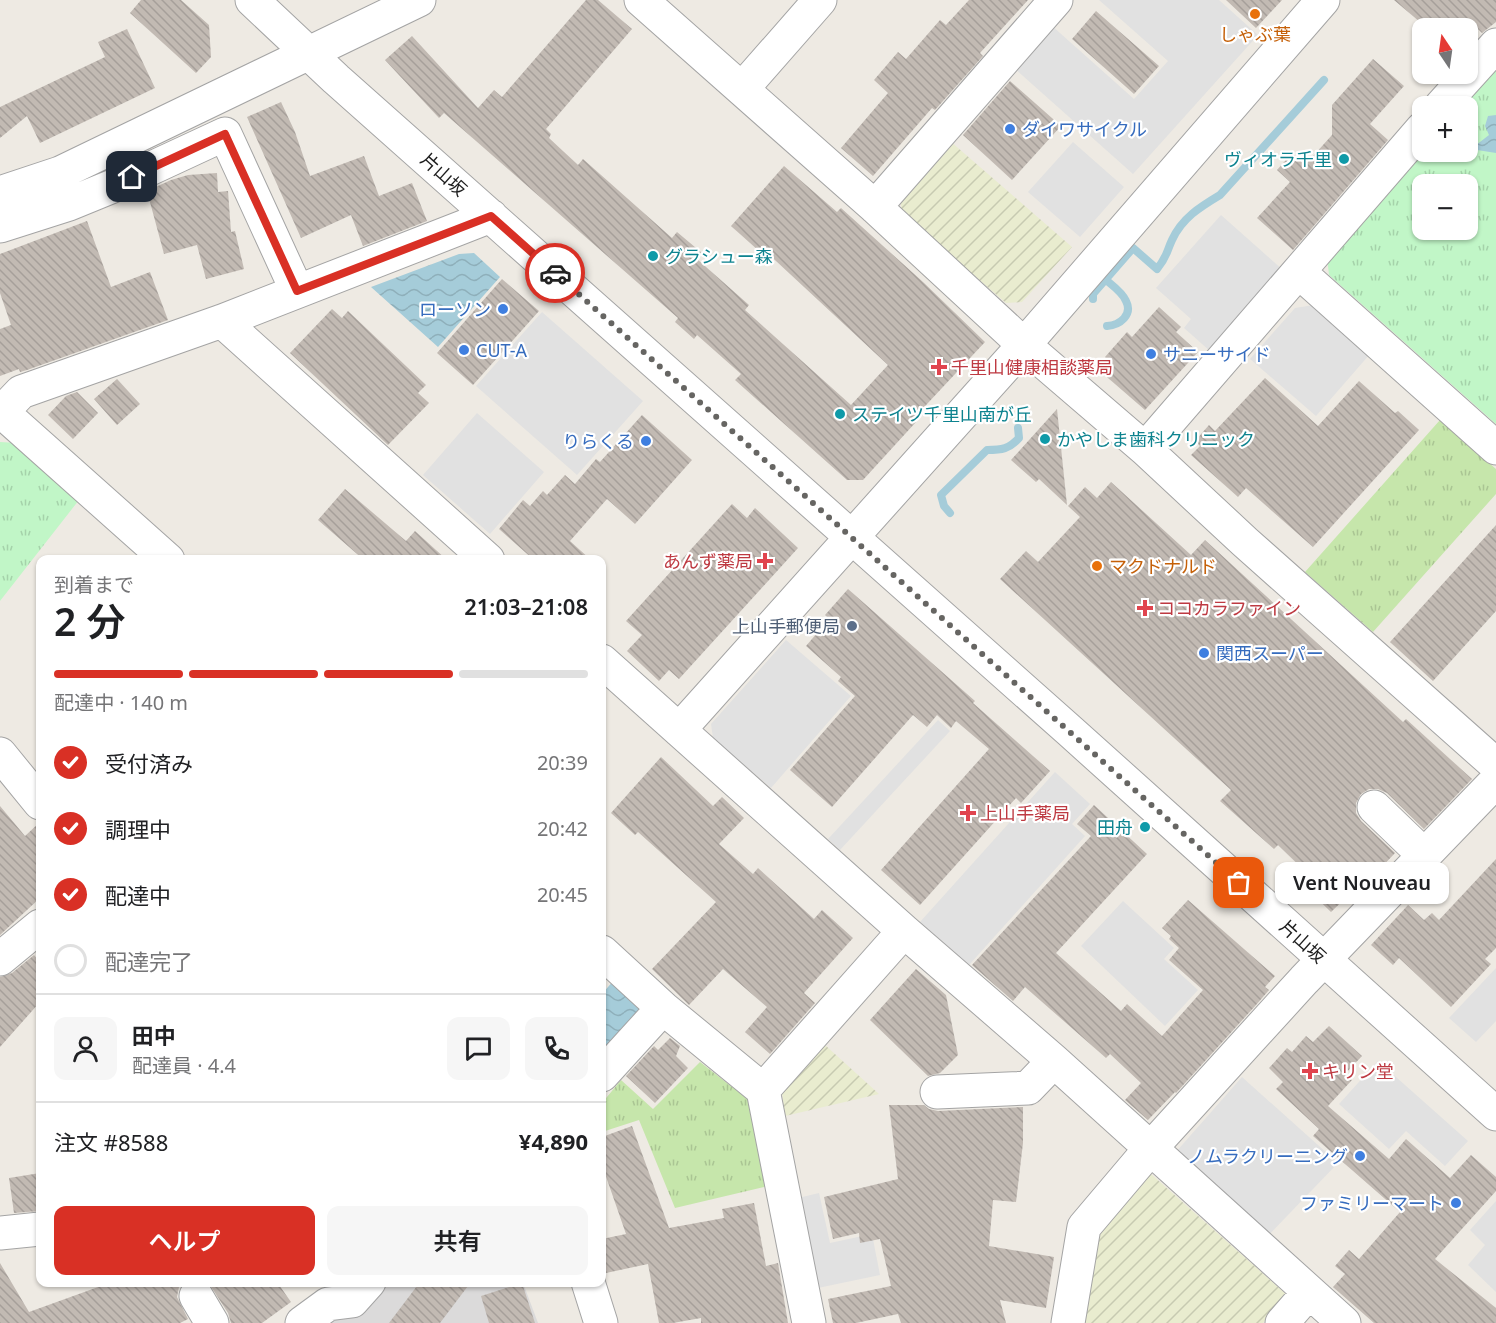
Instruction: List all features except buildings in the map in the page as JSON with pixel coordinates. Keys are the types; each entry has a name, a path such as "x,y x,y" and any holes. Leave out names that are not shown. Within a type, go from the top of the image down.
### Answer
{"street":[{"name":"片山坂","path":"252,0 1496,1114"},
{"path":"0,193 60,173 418,0"},
{"path":"641,0 1496,765"},
{"path":"742,89 820,0"},
{"path":"875,207 1056,0"},
{"path":"680,730 1024,345 1323,0"},
{"path":"1450,96 1496,45"},
{"path":"0,226 69,204 225,134 297,291"},
{"path":"1145,449 1412,141"},
{"path":"162,555 1,413 21,392 222,321 491,216"},
{"path":"1299,272 1496,448"},
{"path":"222,321 482,555"},
{"path":"606,665 904,931 1054,1061 1344,1323"},
{"path":"0,754 36,798"},
{"path":"1068,1323 1084,1227 1150,1149 1324,959 1496,781"},
{"path":"1374,807 1425,856"},
{"path":"763,1090 904,931"},
{"path":"0,959 36,935"},
{"path":"606,956 663,1008 763,1090 809,1323"},
{"path":"606,1071 663,1008"},
{"path":"937,1092 1028,1088 1054,1061"},
{"path":"0,1233 36,1229"},
{"path":"302,1323 328,1304 352,1301 365,1287"},
{"path":"590,1287 601,1323"},
{"path":"1282,1323 1309,1292"}],"shaded area":[{"path":"1099,0 1219,0 1258,35 1133,174 1014,68 1051,25 1134,99 1168,61"},
{"path":"1073,142 1124,187 1080,237 1028,192"},
{"path":"1221,215 1283,270 1210,351 1184,328 1191,319 1156,288"},
{"path":"1314,305 1370,354 1316,416 1250,359 1295,308"},
{"path":"542,312 643,401 577,475 476,386"},
{"path":"477,413 544,472 490,534 423,475"},
{"path":"786,640 851,696 771,788 713,738 711,724"},
{"path":"938,720 950,731 840,850 828,839"},
{"path":"1055,772 1090,804 1072,824 1085,836 969,965 920,922"},
{"path":"1123,901 1174,948 1164,959 1198,990 1165,1026 1081,946"},
{"path":"1496,968 1496,1021 1476,1042 1449,1018"},
{"path":"1378,1061 1468,1141 1445,1166 1406,1131 1389,1149 1339,1104"},
{"path":"1242,1077 1338,1163 1267,1237 1175,1153"},
{"path":"819,1193 830,1243 872,1234 880,1275 813,1289 794,1199"},
{"path":"1496,1201 1496,1292 1468,1265 1485,1245 1470,1230"},
{"path":"372,1287 524,1287 538,1323 322,1323"}],"green space":[{"path":"1496,65 1496,424 1329,275 1327,257 1413,162 1478,162 1478,96 1469,96"},
{"path":"950,141 1072,247 1022,302 1006,303 902,213 900,197"},
{"path":"1440,420 1496,469 1496,494 1373,632 1305,572"},
{"path":"0,442 17,443 79,500 0,601"},
{"path":"825,1045 879,1094 785,1116 782,1093"},
{"path":"700,1062 750,1101 768,1186 675,1208 639,1120 606,1131 606,1098 621,1080 653,1109"},
{"path":"1151,1174 1287,1295 1263,1323 1083,1323 1100,1232"}],"water":[{"path":"1496,115 1496,153 1478,150 1478,144 1489,135 1485,126 1488,116"},
{"path":"474,253 500,277 438,347 371,287 459,254"},
{"path":"614,980 638,1000 640,1014 606,1054 606,989"}],"waterway":[{"path":"1093,299 1093,294 1133,248 1157,269 1165,258 1176,232 1186,219 1220,195 1324,80"},
{"path":"1106,280 1117,289 1128,306 1128,311 1121,321 1107,326"},
{"path":"950,513 944,506 941,495 987,450 997,450 1012,445 1019,438 1018,428"}],"way so far":[{"path":"555,273 1239,883"}],"place":[{"name":"しゃぶ葉","path":"1255,14"},
{"name":"ダイワサイクル","path":"1010,129"},
{"name":"ヴィオラ千里","path":"1344,159"},
{"name":"グラシュー森","path":"653,256"},
{"name":"ローソン","path":"503,309"},
{"name":"CUT-A","path":"464,350"},
{"name":"サニーサイド","path":"1151,354"},
{"name":"千里山健康相談薬局","path":"939,367"},
{"name":"ステイツ千里山南が丘","path":"840,414"},
{"name":"かやしま歯科クリニック","path":"1045,439"},
{"name":"りらくる","path":"646,441"},
{"name":"あんず薬局","path":"765,561"},
{"name":"マクドナルド","path":"1097,566"},
{"name":"ココカラファイン","path":"1145,608"},
{"name":"上山手郵便局","path":"852,626"},
{"name":"関西スーパー","path":"1204,653"},
{"name":"上山手薬局","path":"968,813"},
{"name":"田舟","path":"1145,827"},
{"name":"Vent Nouveau","path":"1239,883"},
{"name":"キリン堂","path":"1310,1071"},
{"name":"ノムラクリーニング","path":"1360,1156"},
{"name":"ファミリーマート","path":"1456,1203"}],"route":[{"path":"132,177 225,134 297,291 491,216 555,273"}]}
